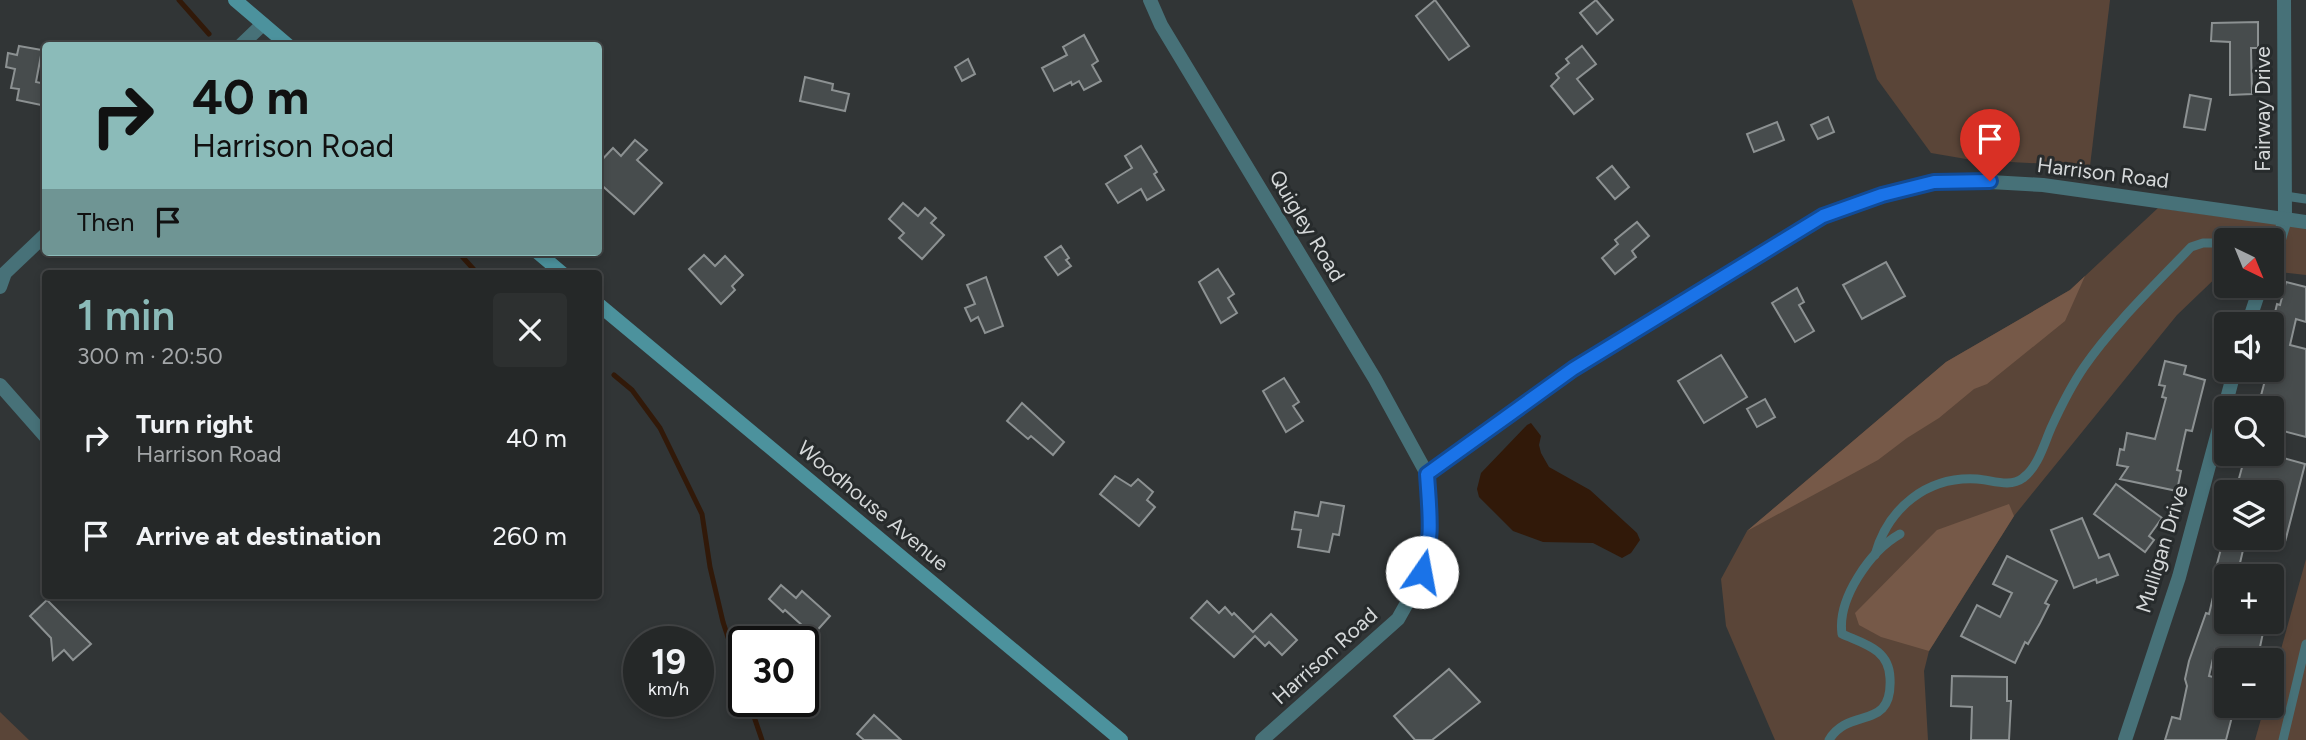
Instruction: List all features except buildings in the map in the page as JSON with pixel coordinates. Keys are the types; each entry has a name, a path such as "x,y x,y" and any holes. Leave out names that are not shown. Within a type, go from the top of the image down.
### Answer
{"main road":[{"path":"235,0 284,42"},
{"path":"542,256 558,270"},
{"name":"Woodhouse Avenue","path":"602,307 1121,740"}],"street":[{"name":"Quigley Road","path":"1150,0 1161,25 1375,379 1427,474"},
{"name":"Fairway Drive","path":"2284,0 2285,219"},
{"path":"244,42 263,24"},
{"name":"Harrison Road","path":"1262,740 1398,619 1416,587 1427,557 1430,531 1427,474 1573,369 1823,216 1882,195 1934,182 1990,181 2043,185 2306,222"},
{"path":"2282,228 2285,219"},
{"path":"0,287 5,273 42,238"},
{"name":"Mulligan Drive","path":"2125,740 2179,577 2232,382"},
{"path":"0,386 42,433"}],"lane":[{"path":"2284,196 2306,199"},
{"path":"1875,555 1890,518 1922,491 1936,483 1975,479 2014,484 2030,472 2069,391 2105,340 2191,247 2214,243"},
{"path":"1829,740 1842,726 1882,710 1890,699 1890,672 1886,658 1865,642 1842,634 1841,624 1843,606 1875,555 1886,542 1900,534"},
{"path":"2283,740 2306,644"}],"shaded area":[{"path":"1852,0 2110,0 2090,166 1972,160 1931,153 1877,79"},
{"path":"2158,208 2306,228 2306,275 2284,272 2284,228 2214,228 2214,280 2177,315 2014,516 1929,651 1924,671 1928,740 1775,740 1726,626 1721,579 1747,531 1946,362 2070,290"},
{"path":"2085,276 2065,321 1987,384 1974,389 1939,418 1878,460 1747,531 1946,362 2070,290"},
{"path":"1531,423 1541,436 1541,453 1549,467 1590,490 1637,533 1640,540 1631,553 1622,558 1593,543 1543,542 1513,531 1479,497 1477,489 1481,473"},
{"path":"2009,504 2014,516 1929,651 1881,637 1859,625 1855,613 1937,530"},
{"path":"2306,559 2306,740 2255,740 2261,718 2284,718 2284,648 2281,648"},
{"path":"0,712 29,740 0,740"}],"waterway":[{"path":"179,0 209,34"},
{"path":"462,256 474,270"},
{"path":"614,375 632,390 660,428 702,514 710,567 728,637"},
{"path":"754,717 762,740"}],"route":[{"path":"1422,572 1430,531 1427,474 1573,369 1823,216 1882,195 1934,182 1990,181"}]}
